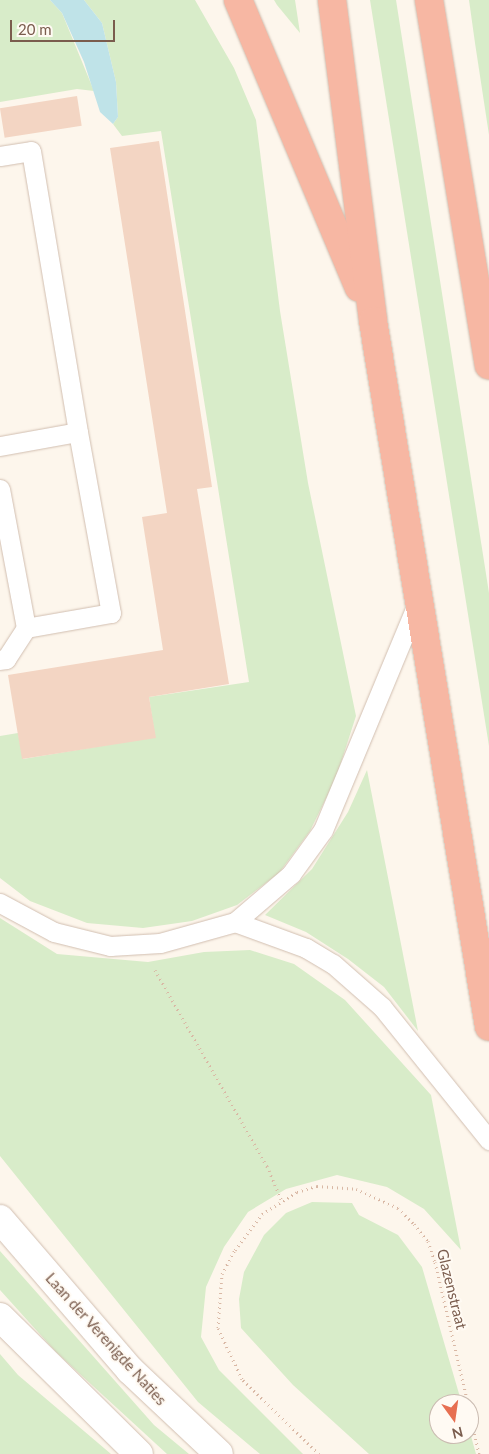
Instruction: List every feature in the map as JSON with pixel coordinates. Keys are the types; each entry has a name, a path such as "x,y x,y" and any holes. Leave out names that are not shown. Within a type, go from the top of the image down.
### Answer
{"highway":[{"path":"238,0 373,321"},
{"path":"332,0 373,321 489,1027"},
{"path":"429,0 489,365"}],"main road":[{"name":"Laan der Verenigde Naties","path":"0,1219 130,1370 218,1454"},
{"path":"0,1317 139,1454"}],"lane":[{"path":"0,156 31,151 78,432 111,613 26,628"},
{"path":"0,446 78,432"},
{"path":"0,489 26,628 6,659 0,660"},
{"path":"0,903 54,932 110,946 142,946 235,922 291,874 323,830 418,602"},
{"path":"235,922 306,948 358,985 405,1032 489,1140"}],"path":[{"path":"142,946 267,1166 281,1200"},
{"name":"Glazenstraat","path":"319,1454 242,1379 218,1328 222,1274 248,1231 281,1200 317,1186 356,1188 398,1208 414,1224 428,1241 435,1262 466,1394"}],"green space":[{"path":"0,0 50,0 62,13 94,91 77,89 0,102"},
{"path":"84,0 195,0 234,68 256,120 280,311 308,483 356,716 336,778 310,831 279,873 237,905 192,921 143,928 87,923 30,901 0,878 0,736 18,733 23,759 155,737 149,697 249,682 161,131 122,136 113,124 118,117 116,82 102,23"},
{"path":"274,0 295,0 300,33 277,5"},
{"path":"370,0 396,0 489,593 489,746"},
{"path":"469,0 489,0 489,135 475,43"},
{"path":"367,770 418,1031 384,987 348,959 306,932 265,915 312,869 348,812"},
{"path":"0,918 57,954 148,962 204,952 250,950 294,964 345,1000 431,1095 461,1250 424,1209 387,1187 337,1175 286,1189 248,1212 224,1247 206,1287 201,1337 219,1370 303,1454 260,1454 198,1402 0,1156"},
{"path":"312,1202 352,1203 359,1215 398,1235 422,1267 459,1394 429,1394 429,1444 473,1444 476,1454 369,1454 293,1385 241,1328 239,1299 244,1272 264,1235 286,1213"},
{"path":"0,1251 154,1425 189,1454 167,1454 56,1352 0,1290"},
{"path":"0,1354 18,1375 111,1454 0,1454"}],"water":[{"path":"50,0 84,0 102,23 116,82 118,117 113,124 100,112 84,62 62,13"}],"building":[{"path":"77,96 82,126 5,138 0,108"},
{"path":"159,141 212,487 197,489 229,684 149,697 156,738 22,759 8,675 163,650 142,517 167,513 110,148"}]}
